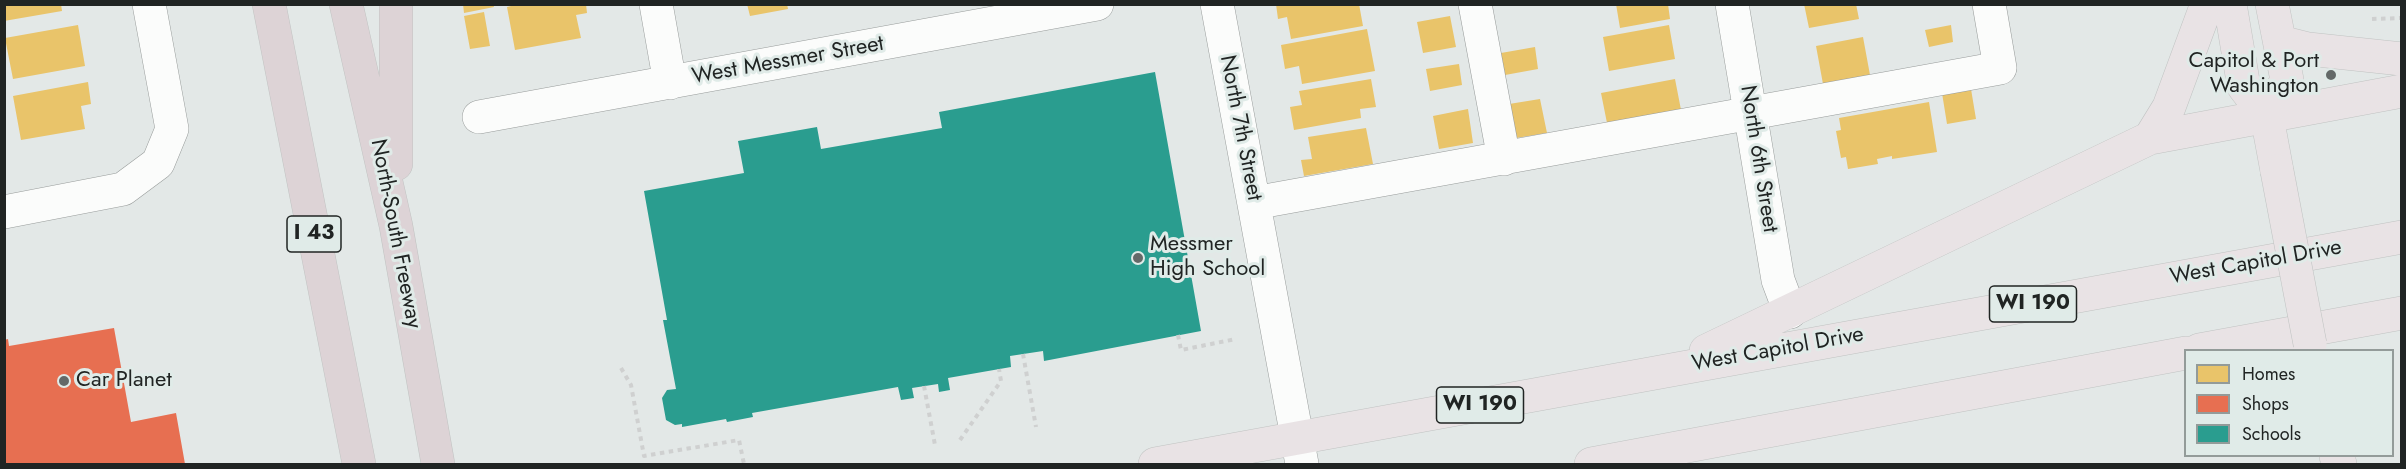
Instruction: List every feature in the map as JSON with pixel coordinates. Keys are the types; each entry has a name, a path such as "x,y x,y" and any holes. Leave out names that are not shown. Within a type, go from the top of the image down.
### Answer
{"highway":[{"name":"I 43","path":"269,4 359,465"},
{"name":"North-South Freeway","path":"346,4 396,226 438,465"},
{"path":"396,4 396,226"}],"main road":[{"path":"2150,138 2169,107 2207,4"},
{"path":"2230,4 2244,87 2266,117 2311,349"},
{"path":"2266,117 2287,80 2272,4"},
{"path":"2280,42 2308,49 2402,59"},
{"path":"1664,371 2150,138 2402,91"},
{"name":"West Capitol Drive","path":"1155,465 1300,451 1664,371 2402,237"},
{"path":"2210,349 2402,313"},
{"path":"1591,465 2184,353"}],"street":[{"path":"4,212 123,189 158,163 172,129 149,4"},
{"path":"656,4 670,83"},
{"name":"West Messmer Street","path":"478,117 670,83 961,17 1097,4"},
{"name":"North 7th Street","path":"1217,4 1300,451"},
{"path":"1475,4 1504,159"},
{"name":"North 6th Street","path":"1732,4 1778,280 1790,312"},
{"path":"1254,203 2000,68 1989,4"}],"path":[{"path":"1178,335 1181,350 1236,339"},
{"path":"1023,354 1036,427"},
{"path":"621,368 631,385 644,456 739,440 744,465"},
{"path":"960,440 1001,381 999,369"},
{"path":"924,386 935,445"}],"building: Homes":[{"path":"4,4 61,4 62,11 4,21"},
{"path":"463,4 493,4 494,7 464,13"},
{"path":"519,4 586,4 587,13 576,15 581,38 515,50 507,7"},
{"path":"747,4 787,4 788,9 750,16"},
{"path":"1276,4 1359,4 1363,26 1291,39 1287,17 1278,19"},
{"path":"1616,4 1668,4 1670,19 1620,28"},
{"path":"1804,4 1856,4 1859,19 1809,28"},
{"path":"484,12 490,46 470,49 464,16"},
{"path":"1450,16 1456,47 1423,53 1417,22"},
{"path":"78,25 85,66 13,79 5,38"},
{"path":"1669,25 1675,59 1609,71 1603,37"},
{"path":"1951,25 1953,42 1929,47 1925,30"},
{"path":"1367,29 1375,71 1302,84 1299,66 1285,69 1281,45"},
{"path":"1863,37 1870,75 1823,84 1816,46"},
{"path":"1535,47 1538,69 1505,75 1501,53"},
{"path":"1459,64 1462,85 1430,91 1426,69"},
{"path":"1371,79 1376,107 1360,109 1361,118 1294,130 1290,107 1302,105 1299,91"},
{"path":"1675,79 1682,115 1608,128 1601,93"},
{"path":"88,82 91,104 81,106 85,129 21,140 13,96"},
{"path":"1971,89 1976,119 1947,124 1942,93"},
{"path":"1540,99 1547,133 1516,138 1509,104"},
{"path":"1929,102 1937,152 1892,159 1892,156 1877,159 1878,164 1848,169 1846,157 1841,158 1836,131 1841,130 1839,118"},
{"path":"1468,109 1473,143 1439,149 1433,116"},
{"path":"1366,128 1373,164 1304,176 1301,160 1312,159 1308,137"}],"building: Shops":[{"name":"Car Planet","path":"114,328 131,422 176,413 185,464 4,464 4,340 8,339 9,346"}],"building: Schools":[{"path":"1155,72 1201,331 1044,361 1043,351 1010,356 1011,367 948,378 950,390 939,392 938,384 912,388 914,398 901,400 898,387 752,413 753,417 727,422 726,419 682,427 682,424 675,425 666,420 662,398 667,390 676,389 663,320 667,320 644,191 744,173 738,141 817,127 821,149 942,128 939,112"}],"place":[{"name":"Capitol & Port Washington","path":"2331,75"},
{"name":"Messmer High School","path":"1138,258"},
{"name":"Car Planet","path":"64,381"}]}
